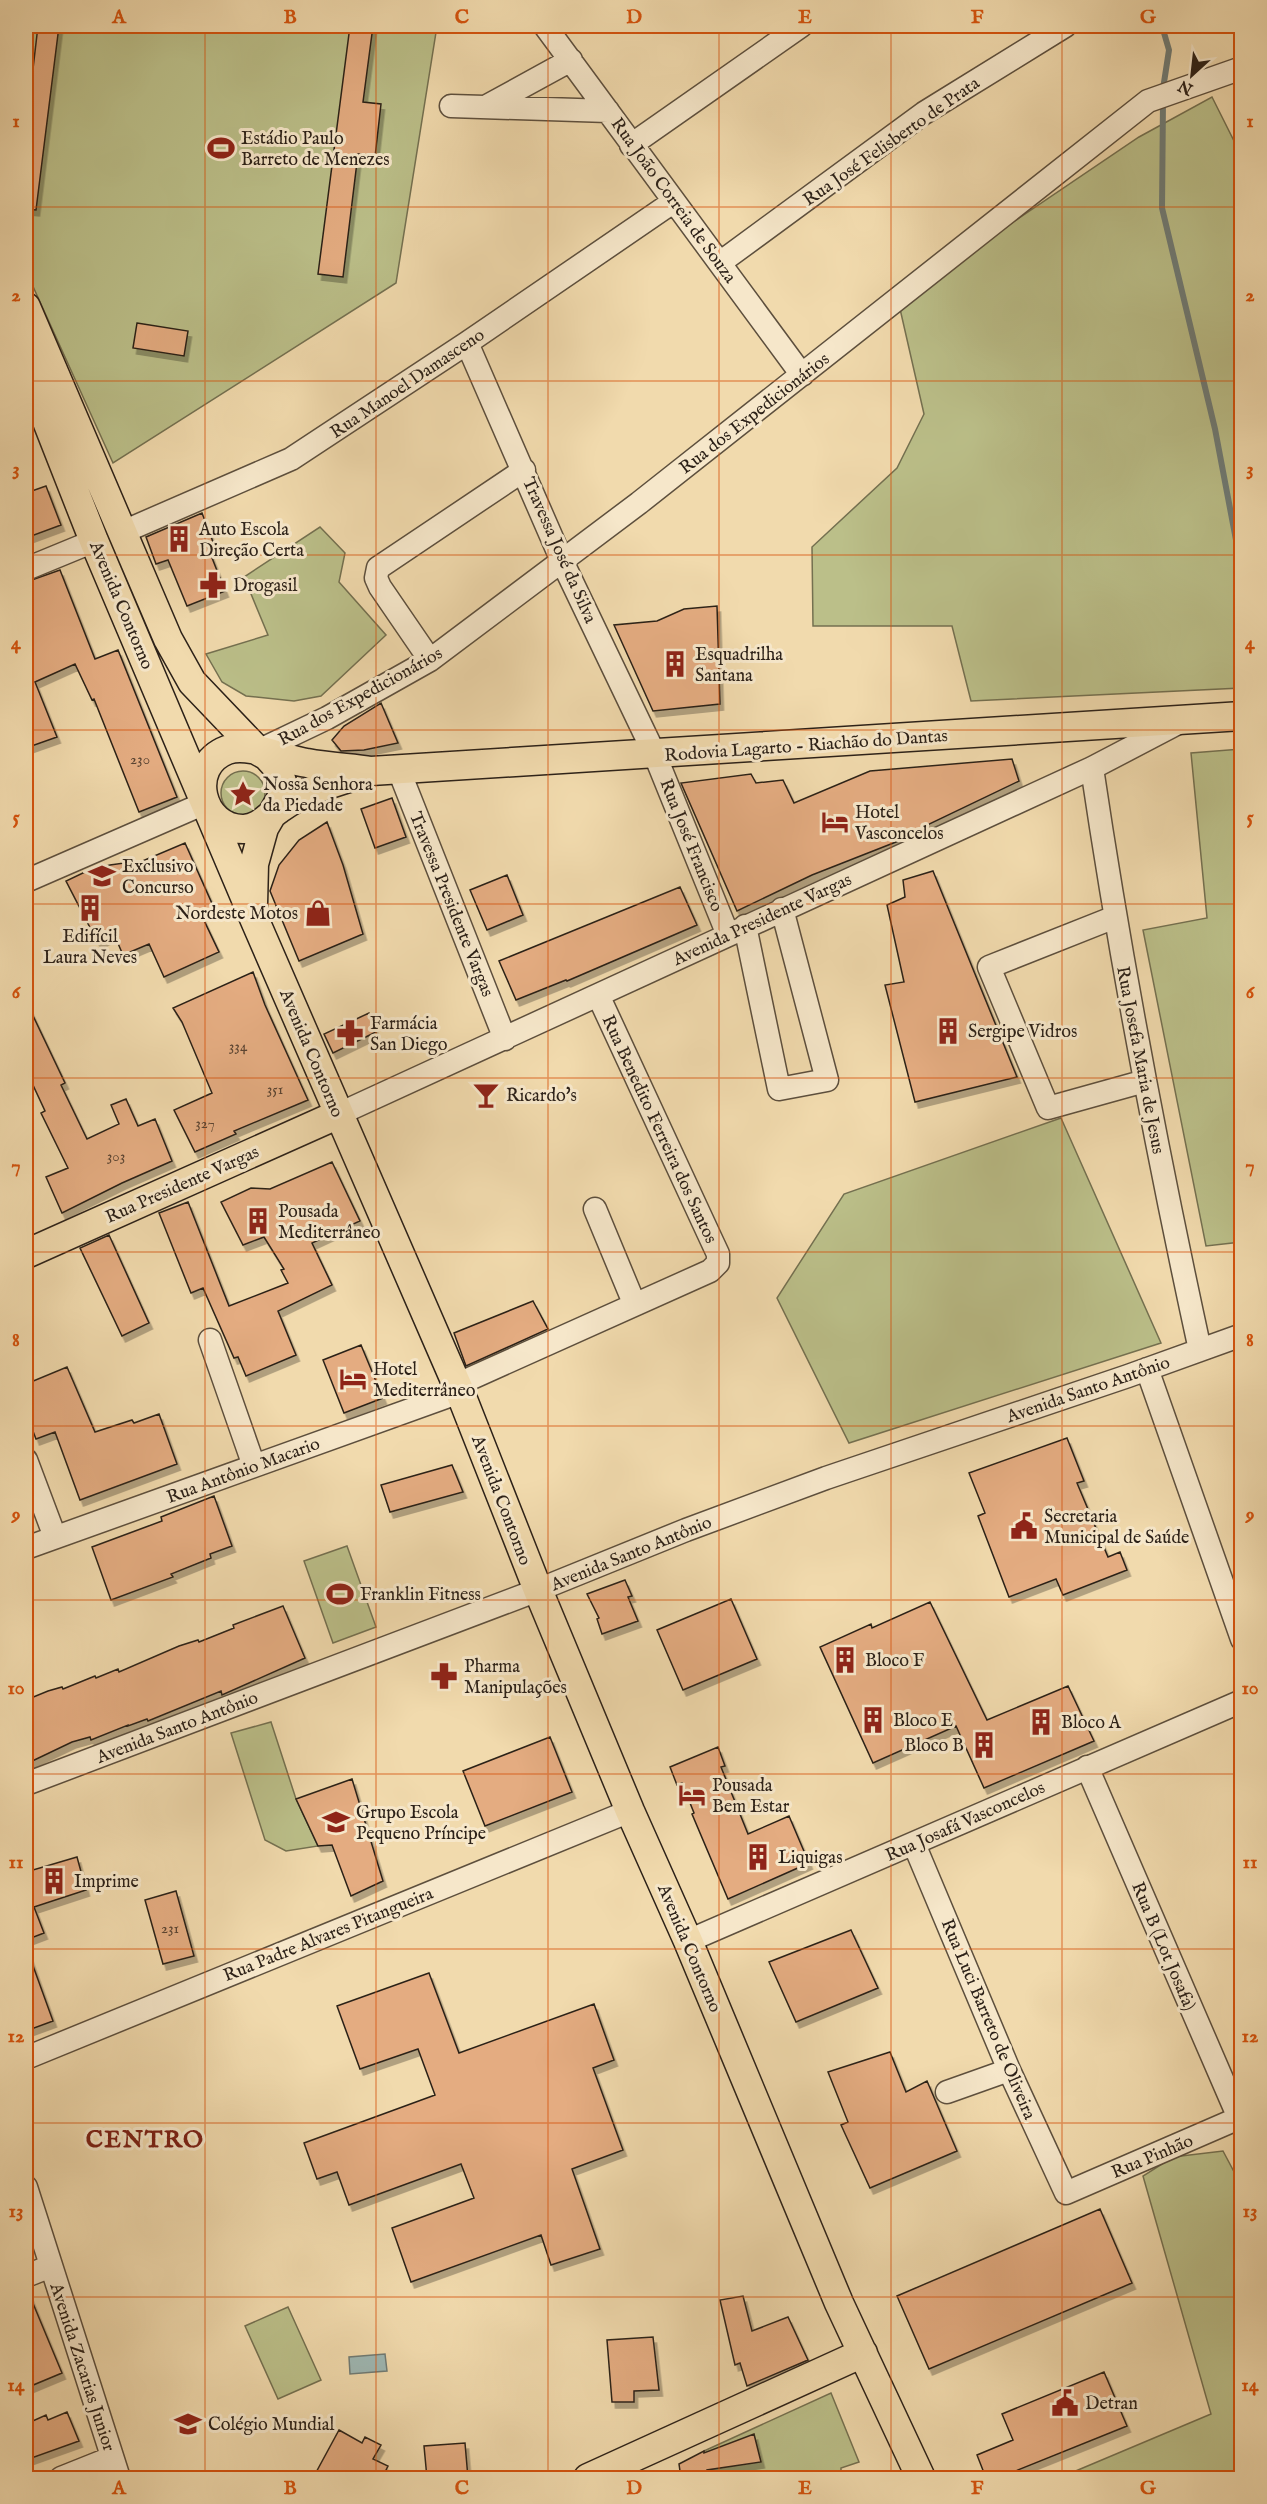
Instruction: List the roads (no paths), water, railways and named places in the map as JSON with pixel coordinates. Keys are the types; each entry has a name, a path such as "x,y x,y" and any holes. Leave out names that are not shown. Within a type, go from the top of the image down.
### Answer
{"main road":[{"name":"Avenida Contorno","path":"26,307 168,639 192,682 258,751"},
{"name":"Avenida Contorno","path":"26,368 94,541 147,660 253,916 458,1389 630,1811 688,1941 839,2303 921,2478"},
{"name":"Rodovia Lagarto - Riachão do Dantas","path":"385,769 655,755 1242,716"},
{"path":"240,748 305,763 385,769 305,792 276,811 267,820 257,826 244,829 232,827 215,818 205,803 201,791 202,778 216,756 228,750 240,748"},
{"path":"253,916 254,864 264,828 276,811 282,797 282,782 277,767 267,756 258,751"},
{"name":"Rua Presidente Vargas","path":"26,1254 339,1114"},
{"path":"588,2478 863,2353"}],"street":[{"name":"Rua João Correia de Souza","path":"545,26 802,375"},
{"path":"631,145 801,26"},
{"name":"Rua José Felisberto de Prata","path":"720,262 924,113 1065,26"},
{"path":"488,106 571,60"},
{"name":"Rua dos Expedicionários","path":"258,751 327,718 430,660 802,375 1148,101 1242,68"},
{"path":"451,106 608,111"},
{"name":"Rua Manoel Damasceno","path":"123,532 291,459 467,343 673,202"},
{"name":"Travessa José da Silva","path":"467,343 562,561 655,755"},
{"path":"430,660 380,587 376,578 378,568 524,470"},
{"path":"26,569 94,541"},
{"name":"Avenida Presidente Vargas","path":"339,1114 1092,768 1184,720"},
{"name":"Rua José Francisco","path":"655,755 737,931 779,1089 827,1080 782,909"},
{"name":"Rua Josefa Maria de Jesus","path":"1092,768 1115,917 1145,1081 1200,1350"},
{"name":"Travessa Presidente Vargas","path":"385,769 506,1039"},
{"path":"26,881 205,803"},
{"path":"1115,917 989,967 1048,1108 1145,1081"},
{"name":"Rua Benedito Ferreira dos Santos","path":"458,1389 634,1304 710,1271 718,1260 711,1239 598,995"},
{"path":"595,1209 634,1304"},
{"name":"Avenida Santo Antônio","path":"26,1784 826,1478 1242,1335"},
{"path":"210,1340 254,1466"},
{"path":"1147,1369 1242,1638"},
{"name":"Rua Antônio Macario","path":"26,1548 458,1389"},
{"path":"26,1460 55,1537"},
{"name":"Rua Josafá Vasconcelos","path":"688,1941 1242,1701"},
{"name":"Rua B (Lot Josafa)","path":"1087,1767 1240,2122"},
{"name":"Rua Padre Alvares Pitangueira","path":"26,2058 630,1811"},
{"name":"Rua Luci Barreto de Oliveira","path":"914,1844 1009,2070 1066,2193"},
{"path":"947,2092 1009,2070"},
{"name":"Rua Pinhão","path":"1066,2193 1240,2122"},
{"name":"Avenida Zacarias Junior","path":"26,2187 115,2468"},
{"path":"26,2276 51,2266"},
{"path":"61,2478 115,2468"}],"water":[{"path":"385,2354 387,2371 350,2374 349,2357"}],"waterway":[{"path":"1162,26 1169,50 1163,89"},
{"path":"1163,100 1162,208 1215,429 1236,540 1242,600"}],"place":[{"name":"Estádio Paulo Barreto de Menezes","path":"221,148"},
{"name":"Auto Escola Direção Certa","path":"179,539"},
{"name":"Drogasil","path":"213,585"},
{"name":"Esquadrilha Santana","path":"675,664"},
{"name":"Nossa Senhora da Piedade","path":"243,794"},
{"name":"Hotel Vasconcelos","path":"835,822"},
{"name":"Exclusivo Concurso","path":"102,876"},
{"name":"Edifícil Laura Neves","path":"90,908"},
{"name":"Nordeste Motos","path":"318,913"},
{"name":"Sergipe Vidros","path":"948,1031"},
{"name":"Farmácia San Diego","path":"350,1033"},
{"name":"Ricardo's","path":"486,1095"},
{"name":"Pousada Mediterrâneo","path":"258,1221"},
{"name":"Hotel Mediterrâneo","path":"353,1379"},
{"name":"Secretaria Municipal de Saúde","path":"1024,1526"},
{"name":"Franklin Fitness","path":"340,1594"},
{"name":"Bloco F","path":"845,1660"},
{"name":"Pharma Manipulações","path":"444,1676"},
{"name":"Bloco E","path":"873,1720"},
{"name":"Bloco A","path":"1041,1722"},
{"name":"Bloco B","path":"984,1745"},
{"name":"Pousada Bem Estar","path":"692,1795"},
{"name":"Grupo Escola Pequeno Príncipe","path":"336,1822"},
{"name":"Liquigas","path":"758,1857"},
{"name":"Imprime","path":"54,1881"},
{"name":"Detran","path":"1065,2403"},
{"name":"Colégio Mundial","path":"188,2424"}],"district":[{"name":"CENTRO","path":"145,2139"}]}
